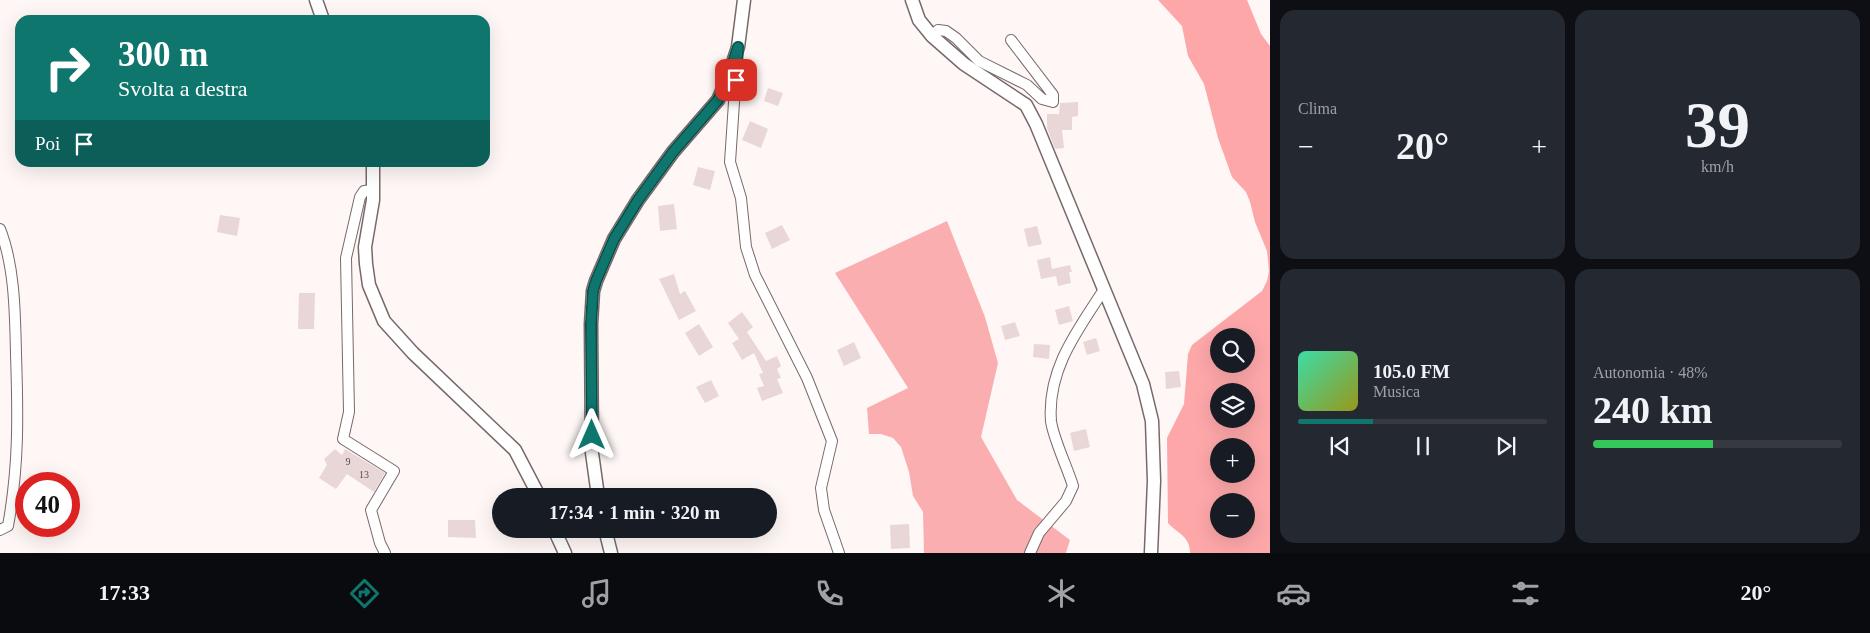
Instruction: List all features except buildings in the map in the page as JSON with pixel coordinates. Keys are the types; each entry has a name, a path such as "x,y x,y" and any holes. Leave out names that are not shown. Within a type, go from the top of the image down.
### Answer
{"street":[{"path":"316,0 322,15"},
{"path":"744,0 738,47 730,162 741,198 746,247 755,275 807,378 832,441 821,488 824,510 839,553"},
{"path":"912,0 919,20 932,36 964,64 1026,105 1057,174 1103,291 1143,384 1152,421 1154,481 1151,553"},
{"path":"932,36 938,30 946,31 979,61 1027,85 1042,99 1053,102 1053,95 1012,40"},
{"path":"597,488 592,453 591,324 593,291 596,281 614,239 638,200 673,152 718,100 738,47"},
{"path":"373,167 374,190 365,247 366,264 369,285 384,321 414,353 516,450 535,488"},
{"path":"374,190 364,191 360,197 346,258 349,412 344,439 394,471 371,510 380,543 385,553"},
{"path":"0,229 10,272 15,314 19,433 14,493 8,526 0,530"},
{"path":"1030,553 1039,533 1066,501 1073,486 1051,422 1052,388 1064,352 1103,291"},
{"path":"558,538 565,553"},
{"path":"607,538 611,553"}],"shaded area":[{"path":"1158,0 1247,0 1261,34 1270,46 1270,553 1190,553 1186,539 1168,523 1167,438 1184,404 1188,354 1192,345 1210,331 1210,373 1255,373 1255,328 1214,328 1262,291 1269,271 1267,251 1255,222 1250,202 1246,192 1232,177 1218,138 1204,84 1188,56 1182,26"},
{"path":"947,221 985,317 998,363 981,437 1017,500 1070,540 1066,553 924,553 923,512 913,496 909,472 901,447 893,438 881,434 869,434 867,408 908,388 835,273"}],"route":[{"path":"592,435 591,324 593,291 604,260 614,239 660,168 718,100 738,47 736,80"}]}
